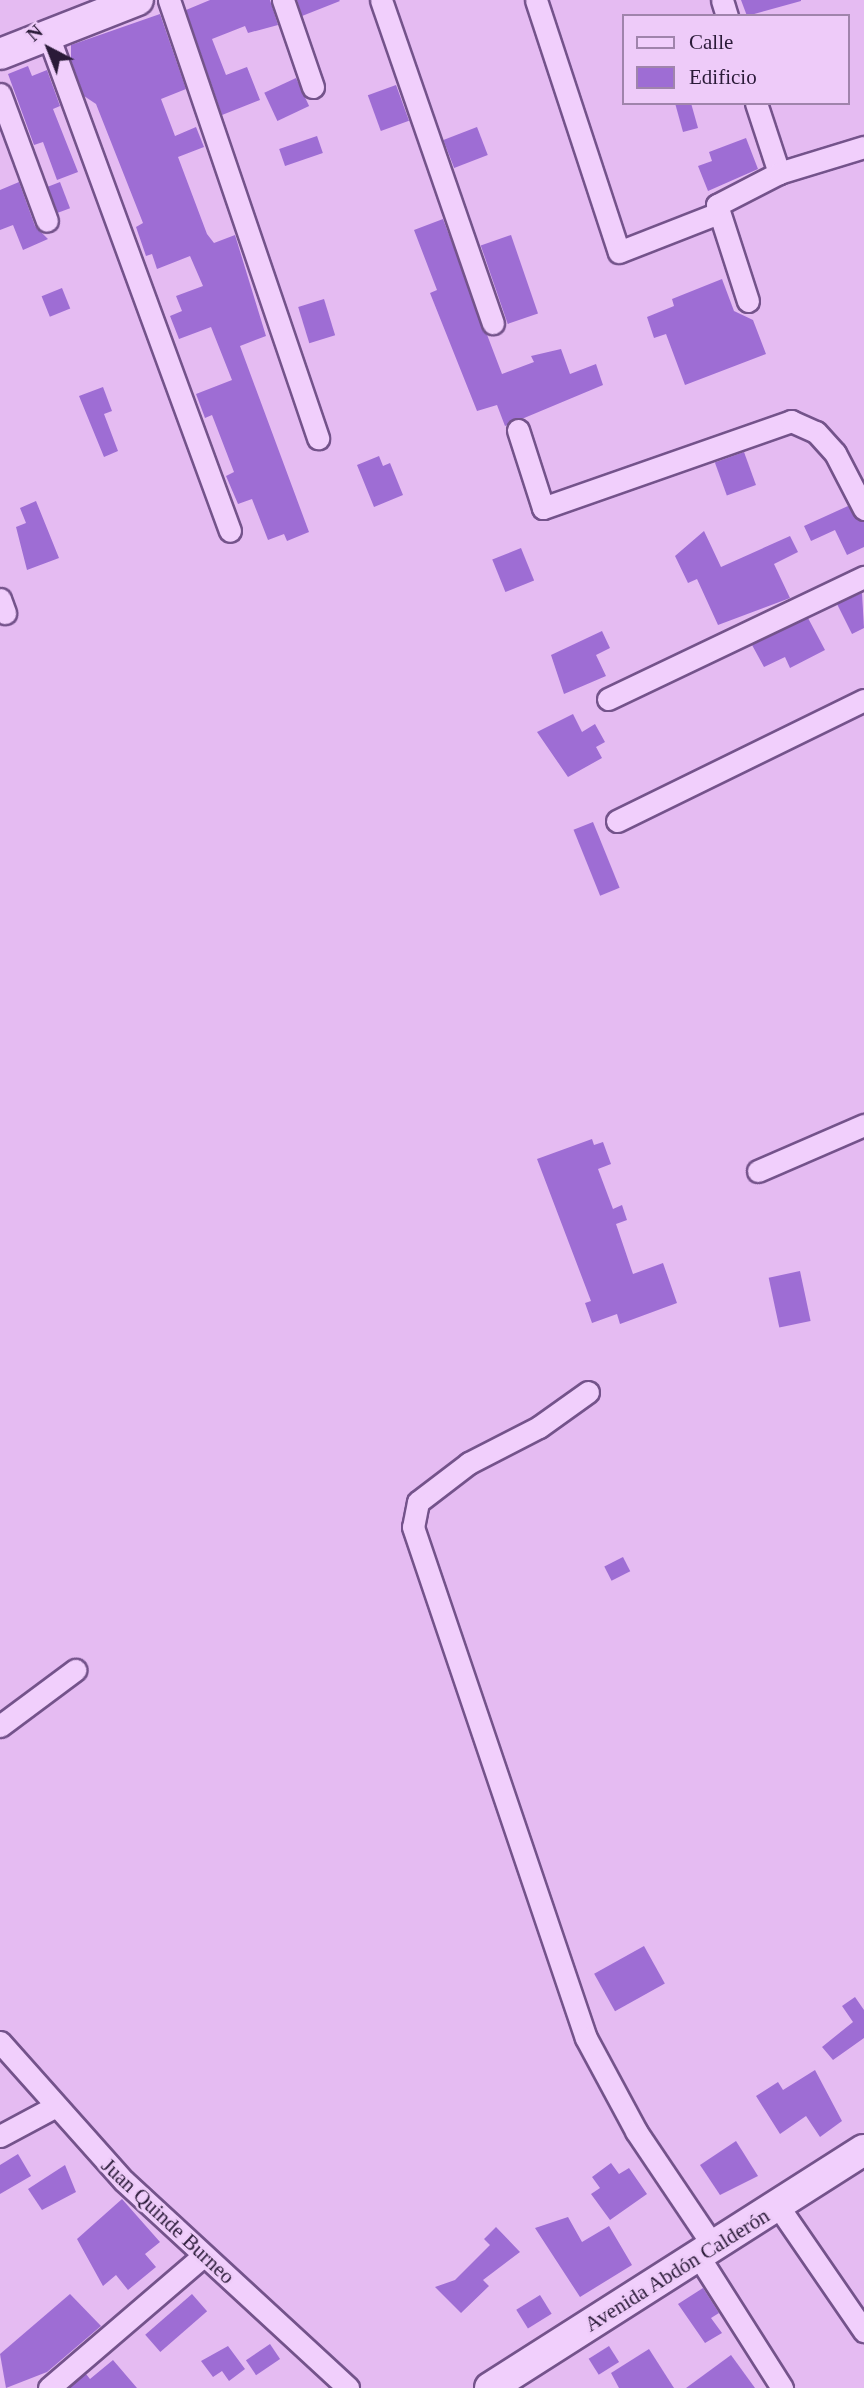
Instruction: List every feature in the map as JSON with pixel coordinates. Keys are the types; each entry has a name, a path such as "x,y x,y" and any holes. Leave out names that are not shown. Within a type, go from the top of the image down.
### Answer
{"street":[{"path":"0,54 138,0"},
{"path":"169,0 318,438"},
{"path":"283,0 313,87"},
{"path":"382,0 493,323"},
{"path":"536,0 619,252 716,214"},
{"path":"48,35 230,531"},
{"path":"0,94 47,221"},
{"path":"757,105 779,173"},
{"path":"748,301 716,214 723,198 779,173 864,147"},
{"path":"518,430 542,508 791,421 816,432 835,453 864,509"},
{"path":"608,699 864,577"},
{"path":"617,821 864,700"},
{"path":"758,1171 864,1125"},
{"path":"588,1392 539,1427 469,1463 418,1502 413,1527 586,2038 782,2388"},
{"path":"0,1727 75,1670"},
{"name":"Juan Quinde Burneo","path":"0,2042 54,2107 204,2255 348,2388"},
{"path":"0,2136 54,2107"},
{"name":"Avenida Abdón Calderón","path":"490,2388 864,2150"},
{"path":"778,2206 864,2331"},
{"path":"49,2388 204,2255"}],"building":[{"path":"210,0 270,0 278,25 248,33 245,26 212,39 226,75 247,67 260,100 222,115 186,10"},
{"path":"297,0 339,0 340,1 302,16"},
{"path":"741,0 801,0 754,14 746,14"},
{"path":"160,14 186,89 161,99 175,136 196,127 204,147 178,157 207,234 214,243 235,235 266,336 240,346 309,532 287,541 284,534 268,540 252,499 238,504 226,476 234,472 212,415 205,418 196,394 232,380 211,327 179,339 170,316 182,311 176,296 203,286 190,256 157,269 152,254 146,256 136,227 143,223 96,104 84,96 71,60 71,45"},
{"path":"28,66 32,76 47,70 60,106 53,109 78,172 57,180 43,142 34,145 8,74"},
{"path":"296,78 309,106 277,121 264,93"},
{"path":"396,85 409,121 381,131 368,95"},
{"path":"676,105 692,105 698,128 683,132"},
{"path":"477,127 488,155 454,168 443,140"},
{"path":"317,136 323,153 285,166 279,149"},
{"path":"746,138 758,169 708,191 698,166 712,161 709,152"},
{"path":"19,182 35,226 48,239 23,250 13,225 0,230 0,190"},
{"path":"60,182 70,208 58,213 48,187"},
{"path":"443,219 502,374 534,362 531,356 561,349 570,374 596,364 603,385 505,426 497,405 477,411 430,293 437,290 414,230"},
{"path":"511,235 538,313 508,324 481,245"},
{"path":"722,279 734,311 753,320 766,354 685,385 666,334 654,338 647,317 674,306 672,299"},
{"path":"62,288 70,308 50,317 42,296"},
{"path":"324,299 335,335 309,343 298,307"},
{"path":"103,387 112,411 104,414 118,451 104,457 79,396"},
{"path":"744,452 756,485 727,495 715,463"},
{"path":"379,456 383,466 390,463 403,495 374,507 357,465"},
{"path":"36,501 59,558 27,570 16,527 26,523 20,508"},
{"path":"848,506 864,522 864,547 847,555 835,530 811,541 804,526"},
{"path":"704,531 721,567 790,536 798,552 774,564 790,598 718,625 697,579 688,583 675,556"},
{"path":"521,548 534,580 505,592 492,560"},
{"path":"862,593 864,628 852,634 837,604"},
{"path":"808,618 825,650 790,668 785,657 764,667 752,645"},
{"path":"602,631 610,648 596,655 606,676 564,694 551,655"},
{"path":"573,714 582,732 595,724 605,742 596,747 602,758 568,777 537,732"},
{"path":"593,822 620,888 600,896 574,830"},
{"path":"592,1139 594,1145 603,1142 611,1164 598,1169 613,1209 622,1205 627,1220 616,1224 633,1274 663,1263 677,1303 620,1324 617,1314 592,1323 585,1303 591,1301 537,1159"},
{"path":"800,1271 811,1321 779,1328 769,1278"},
{"path":"623,1557 630,1571 612,1581 604,1567"},
{"path":"644,1946 665,1984 615,2011 594,1974"},
{"path":"855,1997 864,2010 864,2038 833,2060 822,2047 853,2022 842,2006"},
{"path":"815,2070 842,2121 820,2137 806,2116 780,2134 756,2096 778,2082 783,2090"},
{"path":"736,2141 758,2176 720,2195 700,2165"},
{"path":"18,2154 31,2176 0,2194 0,2165"},
{"path":"611,2163 619,2174 629,2168 647,2194 610,2220 591,2194 600,2188 592,2177"},
{"path":"65,2165 76,2192 42,2210 28,2189"},
{"path":"122,2199 160,2242 145,2254 156,2267 128,2290 116,2275 103,2286 77,2239"},
{"path":"568,2217 582,2242 609,2226 632,2265 580,2297 535,2228"},
{"path":"496,2227 520,2252 483,2280 489,2286 461,2313 435,2287 455,2280 490,2245 484,2239"},
{"path":"703,2288 719,2313 711,2318 722,2333 705,2343 678,2304"},
{"path":"70,2294 101,2326 47,2372 6,2388 0,2354"},
{"path":"192,2294 207,2311 160,2352 145,2335"},
{"path":"540,2295 552,2314 528,2328 516,2310"},
{"path":"270,2344 280,2359 256,2375 246,2360"},
{"path":"228,2346 245,2369 229,2381 222,2371 213,2377 201,2361"},
{"path":"609,2346 619,2362 599,2375 589,2359"},
{"path":"649,2349 674,2388 619,2388 611,2373"},
{"path":"731,2355 755,2388 686,2388"},
{"path":"113,2360 137,2388 69,2388 86,2374 90,2379"}]}
